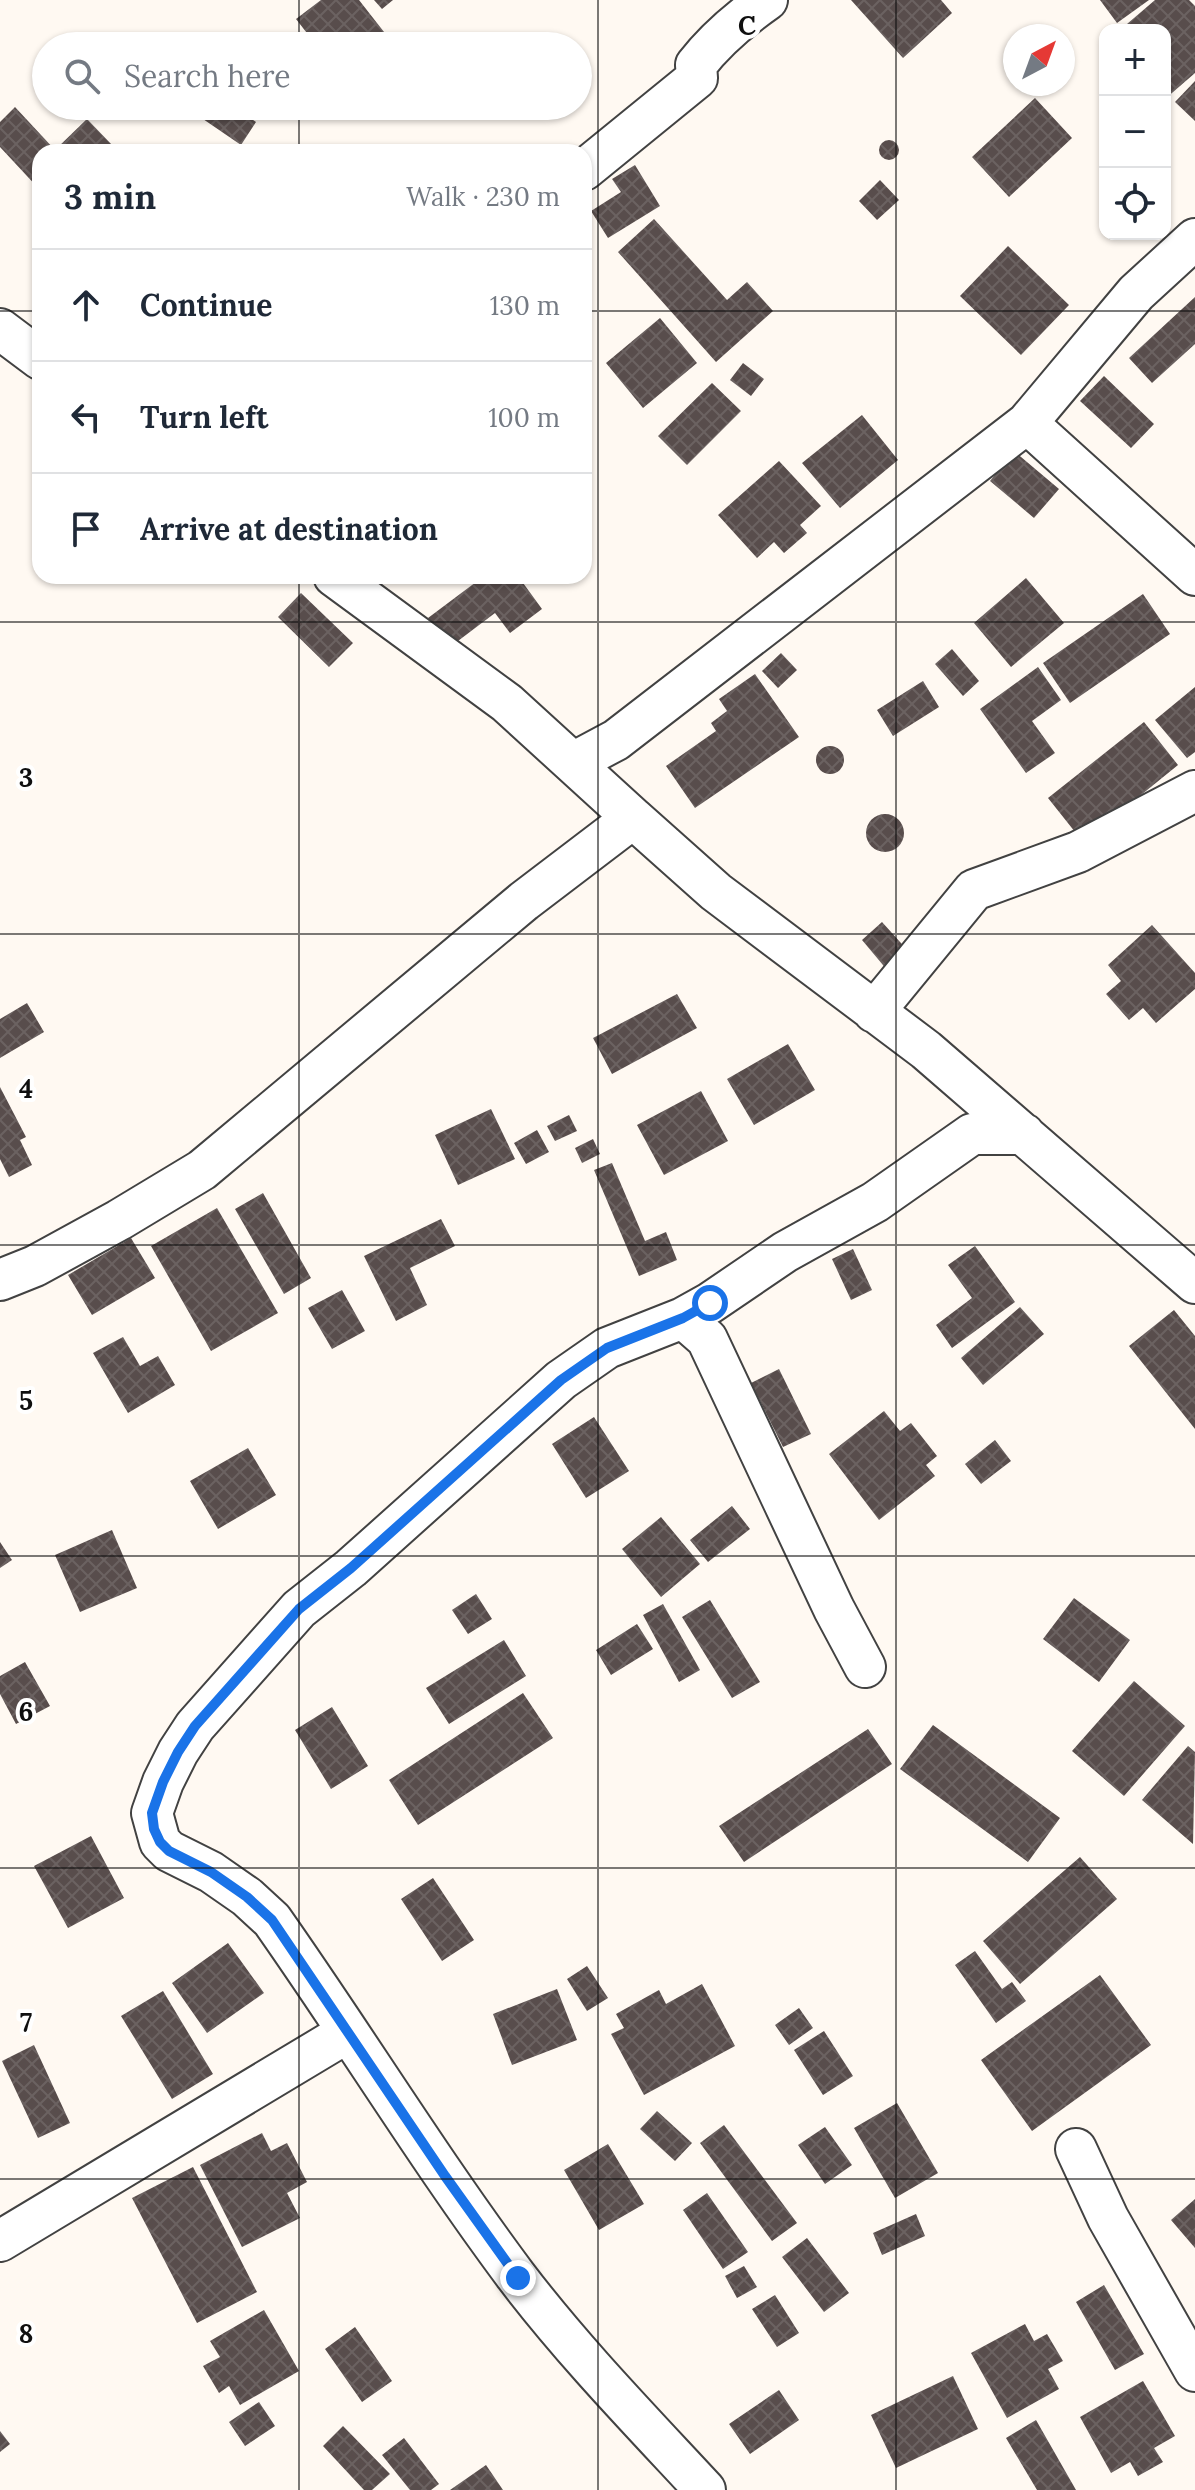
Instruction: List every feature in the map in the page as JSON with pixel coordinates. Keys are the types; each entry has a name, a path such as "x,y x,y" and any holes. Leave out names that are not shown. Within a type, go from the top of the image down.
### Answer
{"street":[{"path":"592,163 697,78 696,65 711,45 767,0"},
{"path":"573,763 616,740 1027,423 1136,293 1195,239"},
{"path":"0,329 32,353"},
{"path":"1027,423 1195,575"},
{"path":"345,584 507,703 716,892 926,1050 1195,1283"},
{"path":"874,1012 974,890 1078,852 1195,791"},
{"path":"0,1280 35,1266 202,1170 524,901 633,818"},
{"path":"972,1134 980,1096"},
{"path":"705,2490 653,2435 518,2278 272,1920 223,1880 169,1851 154,1829 152,1813 163,1782 195,1726 299,1609 351,1568 561,1380 607,1348 700,1320 785,1252 875,1202 972,1134 1024,1134"},
{"path":"700,1320 834,1609 865,1667"},
{"path":"0,2241 348,2032"},
{"path":"1076,2149 1108,2218 1195,2371"}],"building":[{"path":"321,0 359,0 384,32 306,32 296,19"},
{"path":"374,0 393,0 382,9"},
{"path":"851,0 941,0 952,13 903,58"},
{"path":"1100,0 1149,0 1117,23"},
{"path":"1155,0 1189,0 1195,6 1195,73 1171,94 1171,24 1127,24"},
{"path":"1195,81 1195,121 1175,102"},
{"path":"1035,98 1072,138 1009,197 972,157"},
{"path":"15,107 49,144 32,144 32,181 0,147 0,122"},
{"path":"86,120 111,144 61,144"},
{"path":"204,120 253,120 256,122 240,144"},
{"path":"889,140 896,143 899,150 896,157 889,160 882,157 879,150 882,143"},
{"path":"635,165 660,206 608,238 592,210 621,192 612,179"},
{"path":"880,180 899,200 877,220 859,201"},
{"path":"654,219 727,300 747,282 773,311 716,362 618,252"},
{"path":"1008,246 1069,305 1021,355 960,296"},
{"path":"1195,297 1195,344 1152,383 1129,358"},
{"path":"660,318 697,363 643,408 606,363"},
{"path":"743,363 764,379 751,396 730,380"},
{"path":"1104,376 1154,424 1131,448 1080,401"},
{"path":"712,383 741,411 687,465 658,436"},
{"path":"862,415 898,460 840,508 802,463"},
{"path":"1014,451 1059,489 1034,518 990,481"},
{"path":"779,461 821,506 800,525 807,533 784,553 774,542 757,558 718,515"},
{"path":"1026,578 1064,623 1011,667 974,623"},
{"path":"473,584 524,584 542,609 510,633 495,613 450,647 428,618"},
{"path":"301,593 353,643 329,667 278,617"},
{"path":"1143,594 1170,634 1070,703 1043,663"},
{"path":"952,649 979,681 963,696 935,664"},
{"path":"781,653 797,670 778,688 762,671"},
{"path":"1038,667 1061,700 1032,721 1055,753 1026,773 980,709"},
{"path":"755,674 799,737 695,808 666,766 716,731 711,723 727,711 719,699"},
{"path":"923,681 939,707 893,736 877,710"},
{"path":"1195,687 1195,752 1187,758 1155,720"},
{"path":"1144,722 1178,765 1083,842 1048,798"},
{"path":"830,746 840,750 844,760 840,770 830,774 820,770 816,760 820,750"},
{"path":"885,814 898,820 904,833 898,846 885,852 872,846 866,833 872,820"},
{"path":"882,922 910,953 888,971 862,940"},
{"path":"1152,925 1195,973 1195,989 1156,1023 1143,1008 1129,1020 1106,994 1121,981 1108,965"},
{"path":"677,994 697,1028 612,1074 593,1038"},
{"path":"27,1003 44,1032 0,1058 0,1019"},
{"path":"788,1044 815,1090 754,1125 727,1079"},
{"path":"0,1087 26,1137 20,1140 32,1165 9,1177 0,1159"},
{"path":"701,1091 728,1141 664,1175 637,1125"},
{"path":"491,1109 515,1159 458,1185 435,1135"},
{"path":"569,1115 577,1131 555,1141 547,1126"},
{"path":"537,1130 549,1152 526,1164 514,1143"},
{"path":"593,1139 600,1154 582,1163 575,1148"},
{"path":"612,1163 645,1241 666,1232 677,1260 639,1276 594,1170"},
{"path":"263,1193 311,1278 284,1294 235,1209"},
{"path":"217,1208 278,1313 211,1351 151,1246"},
{"path":"441,1219 455,1246 410,1268 427,1305 396,1321 364,1256"},
{"path":"131,1238 155,1278 92,1315 68,1275"},
{"path":"975,1246 1015,1302 952,1348 936,1325 972,1298 948,1265"},
{"path":"853,1249 872,1290 851,1300 832,1259"},
{"path":"342,1290 365,1331 332,1349 308,1308"},
{"path":"1020,1307 1044,1334 983,1385 961,1358"},
{"path":"1174,1310 1195,1336 1195,1429 1129,1346"},
{"path":"123,1337 140,1366 158,1356 175,1385 128,1413 93,1353"},
{"path":"779,1369 811,1434 783,1447 751,1383"},
{"path":"884,1411 900,1431 911,1423 937,1456 926,1465 935,1476 879,1520 829,1454"},
{"path":"594,1417 629,1471 586,1498 552,1444"},
{"path":"995,1440 1011,1461 981,1484 965,1464"},
{"path":"248,1448 276,1495 218,1529 190,1481"},
{"path":"732,1506 750,1529 708,1562 690,1540"},
{"path":"661,1517 700,1564 661,1597 622,1549"},
{"path":"112,1530 137,1588 80,1612 55,1555"},
{"path":"0,1542 12,1560 0,1568"},
{"path":"476,1594 492,1619 468,1634 452,1610"},
{"path":"1074,1598 1130,1640 1099,1682 1043,1639"},
{"path":"710,1600 760,1682 732,1698 682,1617"},
{"path":"663,1604 700,1670 679,1682 643,1615"},
{"path":"637,1624 653,1649 611,1675 596,1650"},
{"path":"504,1640 526,1676 449,1724 426,1688"},
{"path":"25,1662 50,1706 16,1724 0,1694 0,1676"},
{"path":"1134,1681 1185,1726 1124,1796 1072,1751"},
{"path":"523,1693 553,1738 418,1825 389,1780"},
{"path":"332,1707 368,1766 331,1789 295,1730"},
{"path":"933,1725 1060,1818 1028,1862 900,1769"},
{"path":"868,1729 892,1764 744,1862 719,1826"},
{"path":"1188,1746 1195,1752 1193,1844 1142,1800"},
{"path":"91,1836 124,1898 68,1928 34,1866"},
{"path":"1080,1857 1117,1899 1020,1984 983,1941"},
{"path":"433,1878 474,1940 442,1961 401,1899"},
{"path":"228,1943 264,1993 207,2033 172,1983"},
{"path":"975,1951 1002,1989 1012,1982 1026,2001 996,2023 955,1965"},
{"path":"587,1966 608,1998 587,2011 567,1979"},
{"path":"1100,1975 1151,2045 1032,2131 981,2060"},
{"path":"702,1984 735,2046 644,2095 611,2034 624,2028 616,2014 659,1990 666,2004"},
{"path":"557,1989 577,2040 512,2065 493,2014"},
{"path":"163,1991 213,2074 172,2099 121,2016"},
{"path":"799,2008 813,2028 789,2045 775,2025"},
{"path":"824,2031 853,2076 823,2095 794,2050"},
{"path":"34,2045 70,2123 38,2138 2,2061"},
{"path":"897,2103 938,2173 895,2198 854,2128"},
{"path":"657,2111 692,2143 675,2161 640,2129"},
{"path":"724,2125 797,2223 772,2241 700,2143"},
{"path":"825,2127 852,2165 825,2184 798,2145"},
{"path":"262,2133 271,2151 287,2143 307,2182 287,2193 300,2218 242,2247 200,2165"},
{"path":"608,2144 644,2204 599,2230 564,2170"},
{"path":"193,2167 257,2292 197,2323 132,2198"},
{"path":"707,2193 748,2252 723,2269 683,2210"},
{"path":"1195,2199 1195,2248 1171,2220"},
{"path":"916,2214 925,2236 882,2255 873,2233"},
{"path":"807,2238 849,2293 824,2312 782,2257"},
{"path":"744,2266 757,2287 737,2298 725,2276"},
{"path":"1104,2285 1144,2354 1115,2370 1076,2302"},
{"path":"775,2295 799,2333 777,2347 752,2309"},
{"path":"264,2310 299,2371 240,2405 229,2386 219,2393 203,2366 220,2357 210,2341"},
{"path":"1025,2324 1034,2341 1047,2334 1063,2361 1048,2369 1059,2389 1007,2418 971,2353"},
{"path":"355,2327 392,2381 362,2402 325,2349"},
{"path":"953,2376 978,2429 896,2468 871,2415"},
{"path":"1143,2381 1175,2436 1154,2448 1163,2462 1138,2476 1130,2462 1111,2473 1080,2417"},
{"path":"779,2390 799,2420 750,2454 729,2424"},
{"path":"259,2402 275,2426 245,2446 229,2422"},
{"path":"1036,2420 1076,2490 1037,2490 1006,2438"},
{"path":"343,2426 390,2474 372,2490 364,2490 323,2446"},
{"path":"0,2431 10,2444 0,2452"},
{"path":"404,2438 439,2484 431,2490 410,2490 382,2455"},
{"path":"486,2465 503,2490 450,2490"}],"route":[{"path":"518,2278 272,1920 247,1897 211,1872 169,1851 154,1829 152,1813 163,1782 195,1726 299,1609 351,1568 561,1380 607,1348 683,1318 710,1303"}]}
